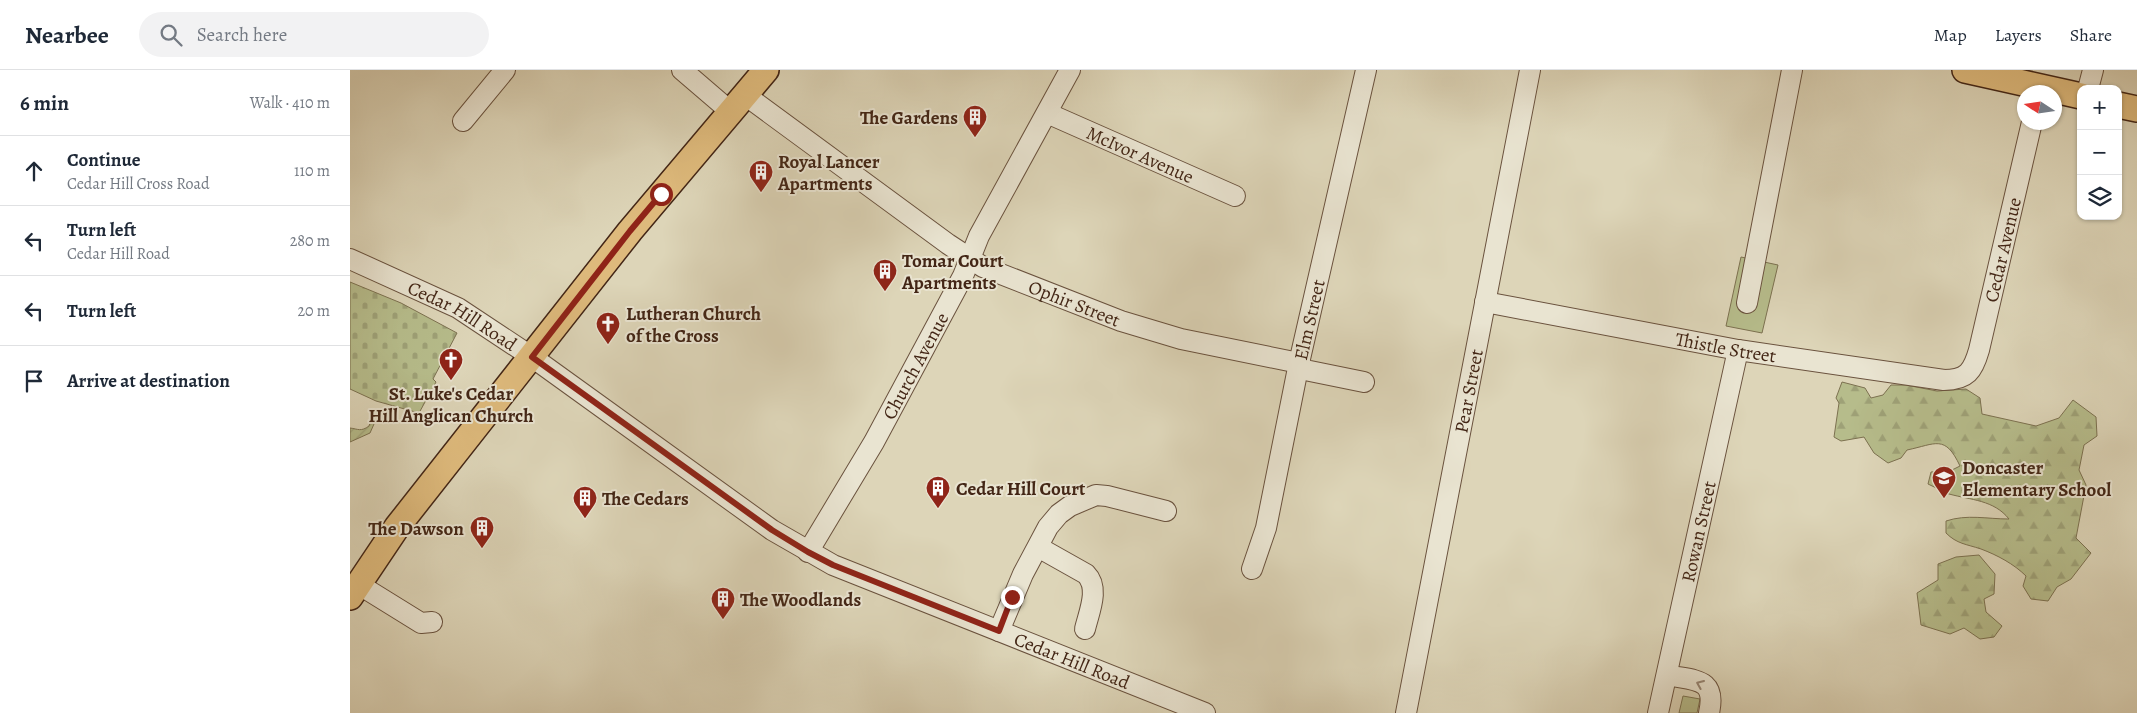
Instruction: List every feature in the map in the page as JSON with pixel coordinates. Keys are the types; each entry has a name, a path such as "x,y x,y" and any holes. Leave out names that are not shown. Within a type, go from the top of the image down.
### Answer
{"main road":[{"path":"353,590 397,527 630,231 766,70"},
{"path":"1965,70 2021,85"},
{"path":"2062,93 2077,95"},
{"path":"2122,106 2137,109"}],"street":[{"path":"463,121 505,70"},
{"name":"Ophir Street","path":"682,70 738,104 983,267 1121,320 1181,338 1299,363 1305,370 1364,382"},
{"name":"Church Avenue","path":"808,552 874,442 970,259 979,236 1070,70"},
{"name":"Elm Street","path":"1252,569 1266,528 1299,363 1366,70"},
{"name":"Pear Street","path":"1406,713 1530,70"},
{"path":"1748,303 1792,70"},
{"path":"2089,85 2093,70"},
{"name":"McIvor Avenue","path":"1047,114 1235,196"},
{"name":"Cedar Avenue","path":"1967,374 1975,363 1979,350 2030,130"},
{"name":"Cedar Hill Road","path":"350,259 458,308 532,357 772,530 808,552 833,565 1205,713"},
{"name":"Thistle Street","path":"1485,302 1738,350 1944,380 1956,380 1967,374"},
{"name":"Rowan Street","path":"1658,713 1738,350"},
{"path":"999,631 1012,597 1048,527 1059,514 1070,506 1096,495 1166,511"},
{"path":"1038,547 1086,574 1091,579 1093,590 1084,629"},
{"path":"353,590 421,623 432,622"},
{"path":"1667,675 1700,683 1708,687 1712,698 1709,713"}],"green space":[{"path":"1741,257 1778,265 1762,333 1726,326"},
{"path":"350,282 401,303 457,333 433,379 436,382 419,413 376,401 350,389"},
{"path":"1842,382 1865,388 1871,398 1883,395 1891,385 1906,385 1937,391 1966,389 1980,398 1982,414 2036,426 2059,418 2073,400 2096,417 2097,436 2084,445 2079,470 2086,485 2076,538 2091,553 2071,579 2057,587 2048,601 2031,599 2023,586 2026,576 2016,568 1993,554 1958,542 1950,537 1946,533 1946,521 1969,517 2009,519 1989,504 1949,494 1928,484 1931,472 1950,471 1960,466 1955,456 1944,445 1933,444 1907,450 1901,458 1888,463 1874,453 1864,437 1841,441 1834,437 1839,403 1836,398"},
{"path":"371,420 374,424 370,433 350,442 350,428 364,429 369,426"},
{"path":"1979,555 1995,574 1994,594 1984,599 1986,612 2002,626 1994,637 1980,639 1964,628 1950,634 1921,625 1917,593 1938,580 1938,564 1956,557"},
{"path":"1683,696 1700,699 1697,713 1679,713"}],"place":[{"name":"The Gardens","path":"975,138"},
{"name":"Royal Lancer Apartments","path":"761,193"},
{"name":"Tomar Court Apartments","path":"885,292"},
{"name":"Lutheran Church of the Cross","path":"608,345"},
{"name":"St. Luke's Cedar Hill Anglican Church","path":"451,381"},
{"name":"Doncaster Elementary School","path":"1944,499"},
{"name":"Cedar Hill Court","path":"938,509"},
{"name":"The Cedars","path":"585,519"},
{"name":"The Dawson","path":"482,549"},
{"name":"The Woodlands","path":"723,620"}],"route":[{"path":"661,194 532,357 772,530 833,565 999,631 1012,597"}]}
